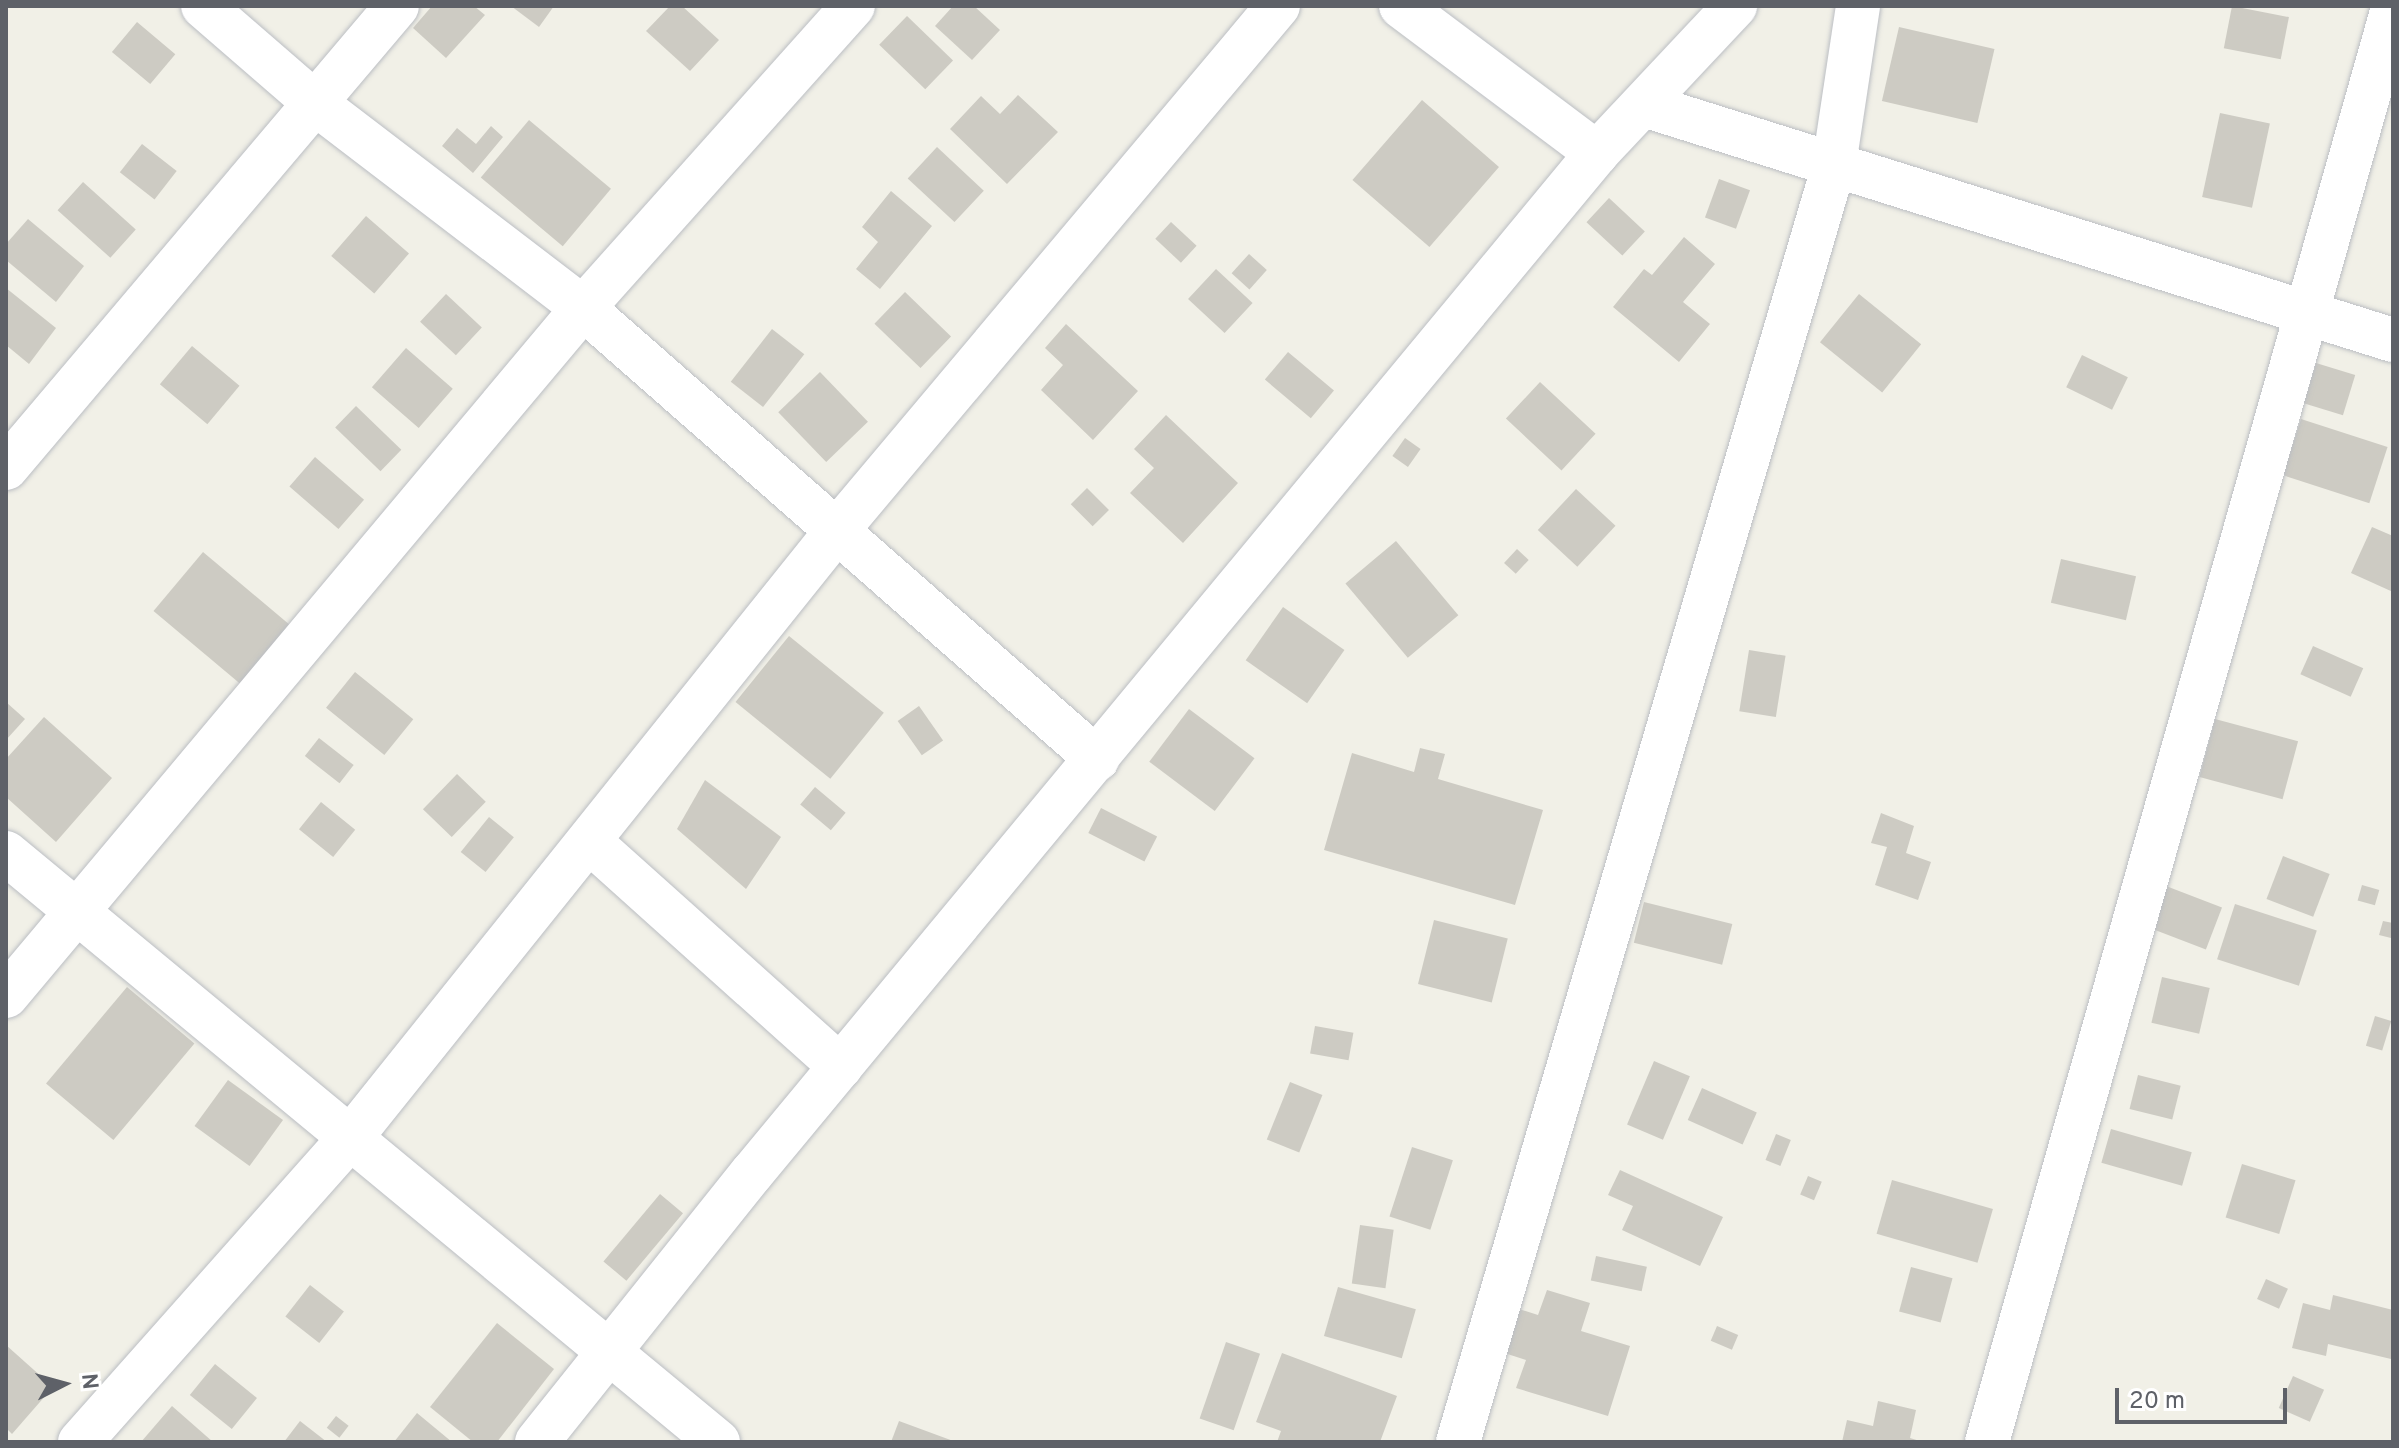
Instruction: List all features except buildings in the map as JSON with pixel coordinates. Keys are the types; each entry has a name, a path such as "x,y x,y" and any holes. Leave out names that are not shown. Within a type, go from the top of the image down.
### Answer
{"street":[{"path":"203,6 315,103 583,308 839,528 1097,759"},
{"path":"6,468 397,6"},
{"path":"6,996 583,308 853,6"},
{"path":"80,1442 352,1136 839,528 1278,6"},
{"path":"1401,6 1597,153"},
{"path":"537,1442 841,1067 1597,153 1647,106 1735,6"},
{"path":"1455,1442 1834,165 1858,6"},
{"path":"1987,1442 2393,8"},
{"path":"1647,106 2306,316 2393,340"},
{"path":"589,841 841,1067"},
{"path":"6,853 352,1136 718,1442"}]}
